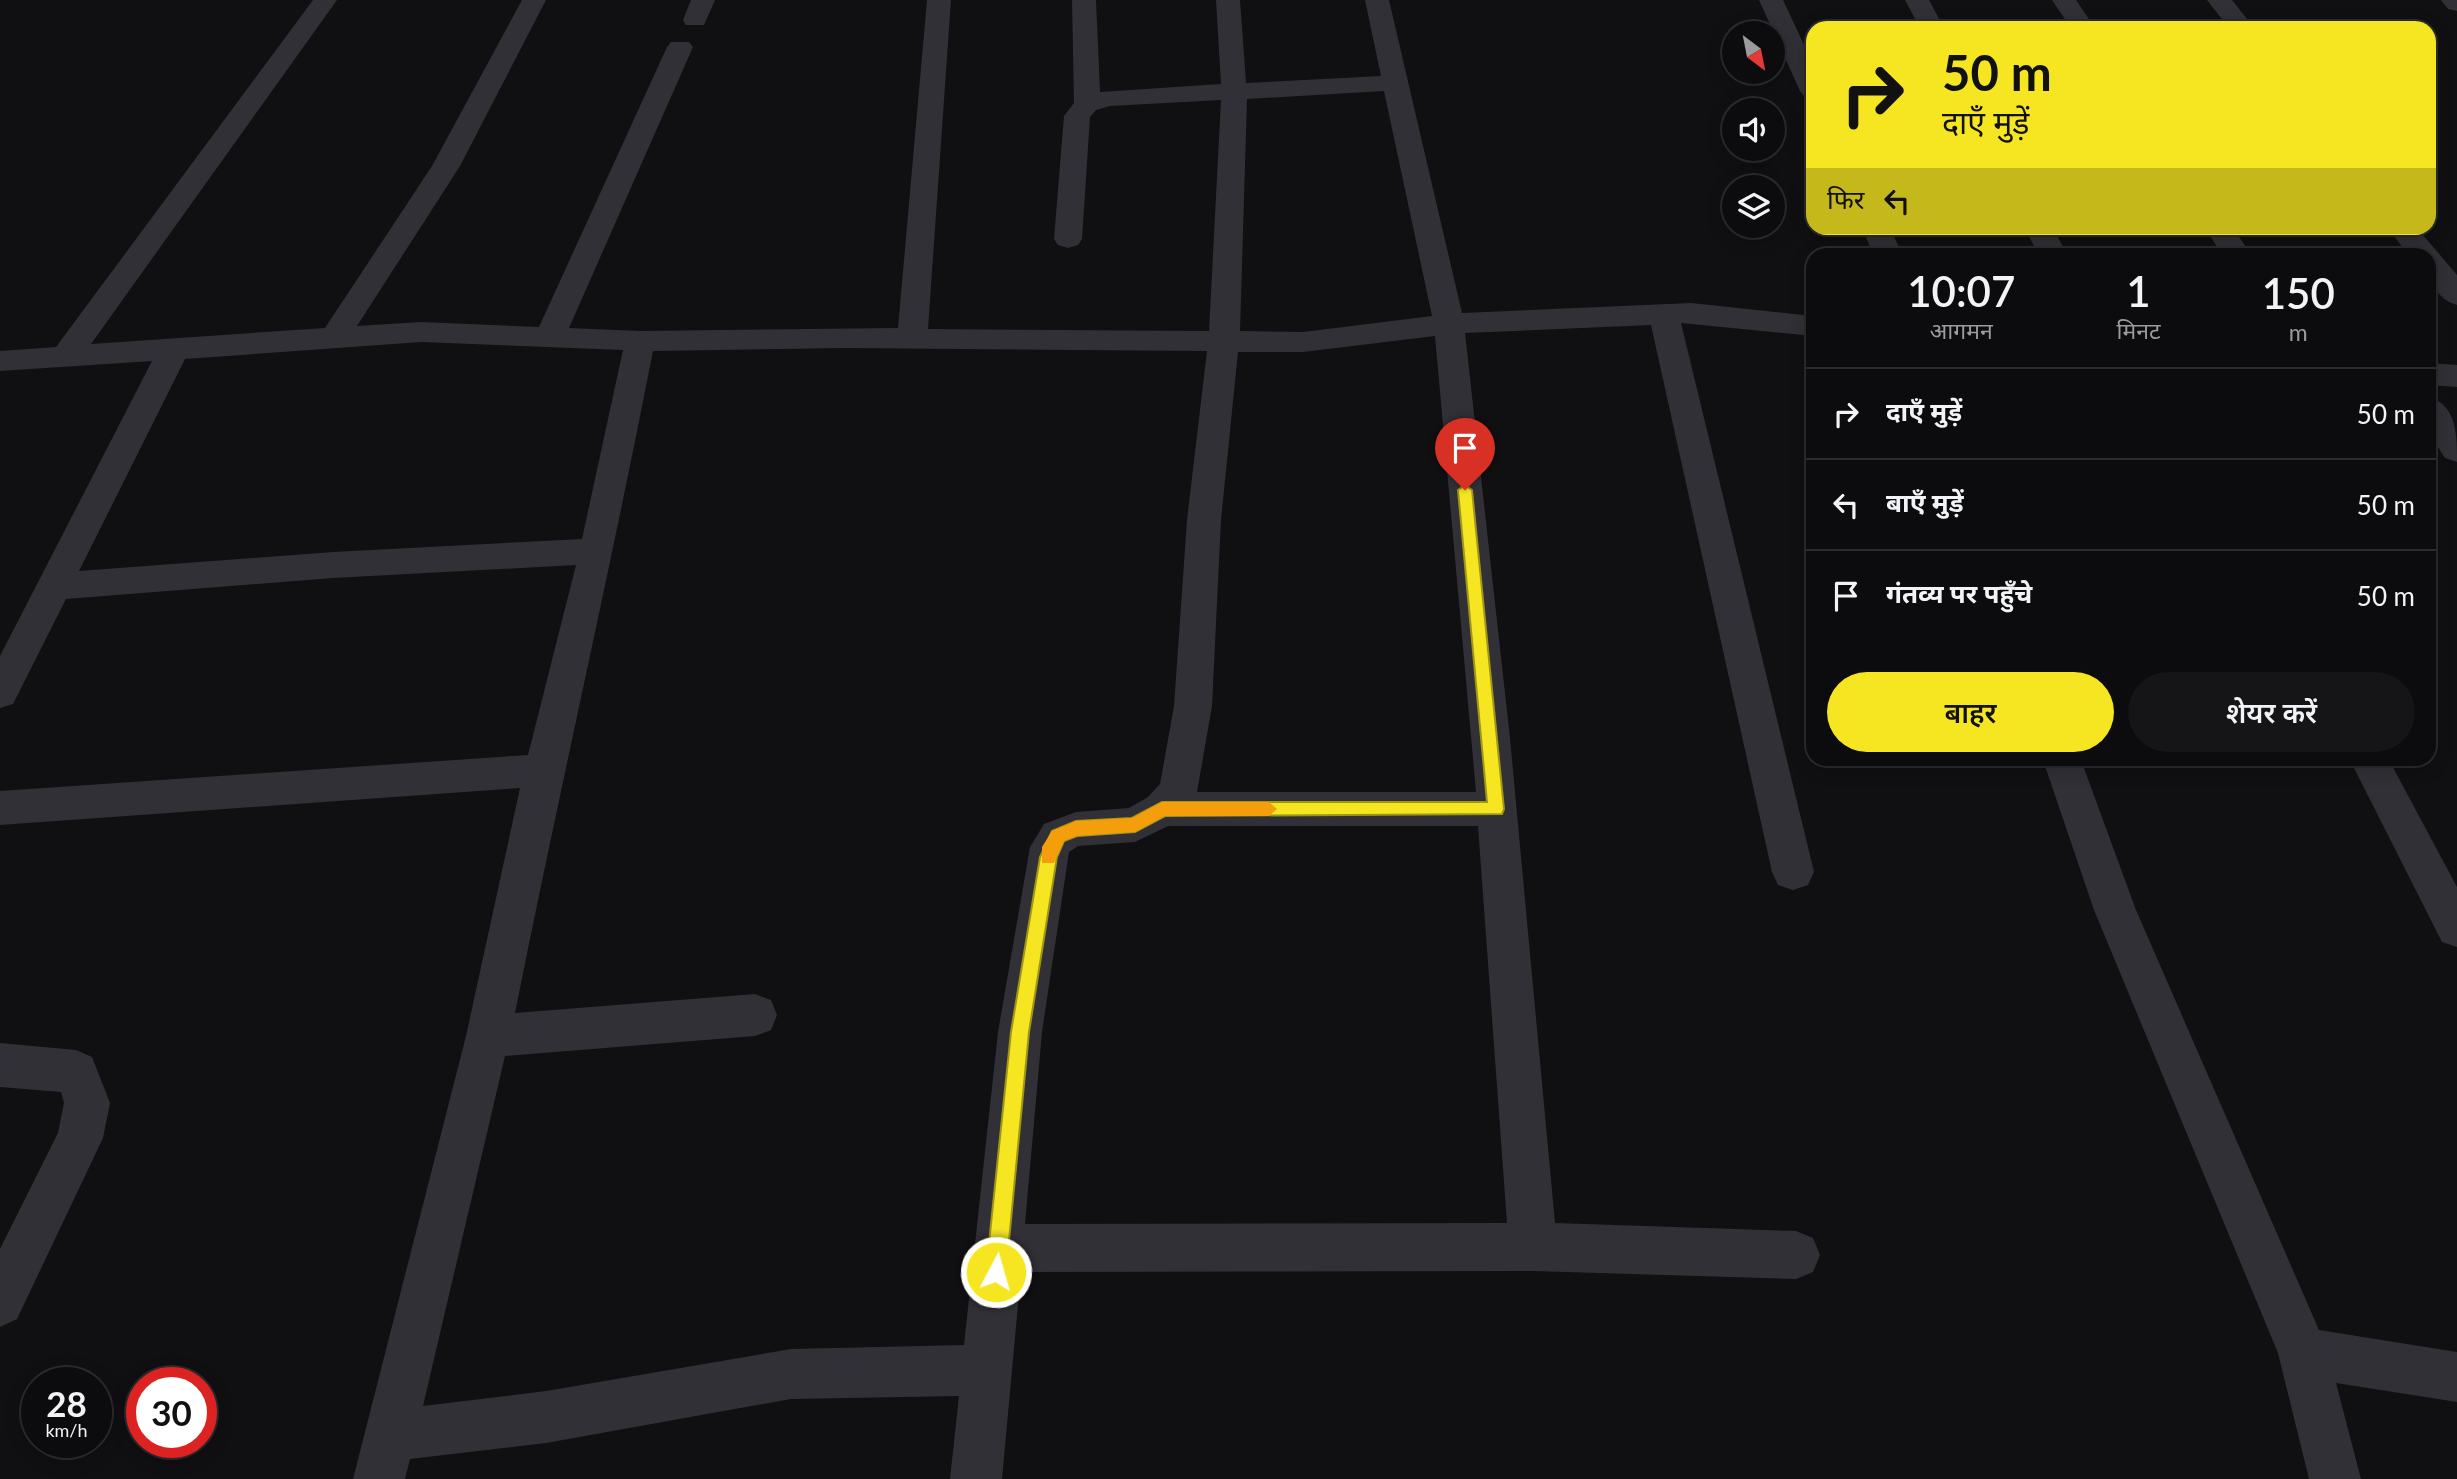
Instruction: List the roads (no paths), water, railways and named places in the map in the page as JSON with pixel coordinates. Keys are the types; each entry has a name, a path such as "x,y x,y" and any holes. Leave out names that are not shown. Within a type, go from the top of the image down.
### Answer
{"street":[{"path":"66,356 325,0"},
{"path":"334,338 446,166 534,0"},
{"path":"912,339 939,0"},
{"path":"1083,0 1087,104"},
{"path":"976,1479 1020,1032 1051,847 1058,836 1076,829 1135,825 1162,809 1178,791 1194,706 1204,520 1224,341 1234,91 1228,0"},
{"path":"1377,0 1449,324 1496,809 1533,1247"},
{"path":"1771,0 1806,76"},
{"path":"1917,0 1928,21"},
{"path":"2064,0 2078,21"},
{"path":"2219,0 2236,21"},
{"path":"2453,0 2457,4"},
{"path":"550,337 680,47"},
{"path":"1068,239 1077,116 1087,104 1108,98 1395,83"},
{"path":"2436,269 2457,295"},
{"path":"0,361 421,332 640,341 912,339 1303,342 1449,324 1691,313 1806,325"},
{"path":"1664,314 1793,873"},
{"path":"640,341 597,551 544,770 488,1036 384,1458 546,1417 791,1374 986,1370"},
{"path":"0,693 174,349"},
{"path":"2436,374 2457,376"},
{"path":"2436,418 2457,450"},
{"path":"56,586 333,565 597,551"},
{"path":"2064,766 2115,910 2303,1353 2335,1479"},
{"path":"2372,766 2457,928"},
{"path":"0,808 544,770"},
{"path":"1162,809 1496,809"},
{"path":"488,1036 755,1015"},
{"path":"0,1065 76,1072 87,1103 80,1138 0,1302"},
{"path":"999,1248 1533,1247 1796,1255"},
{"path":"2303,1353 2457,1377"}]}
